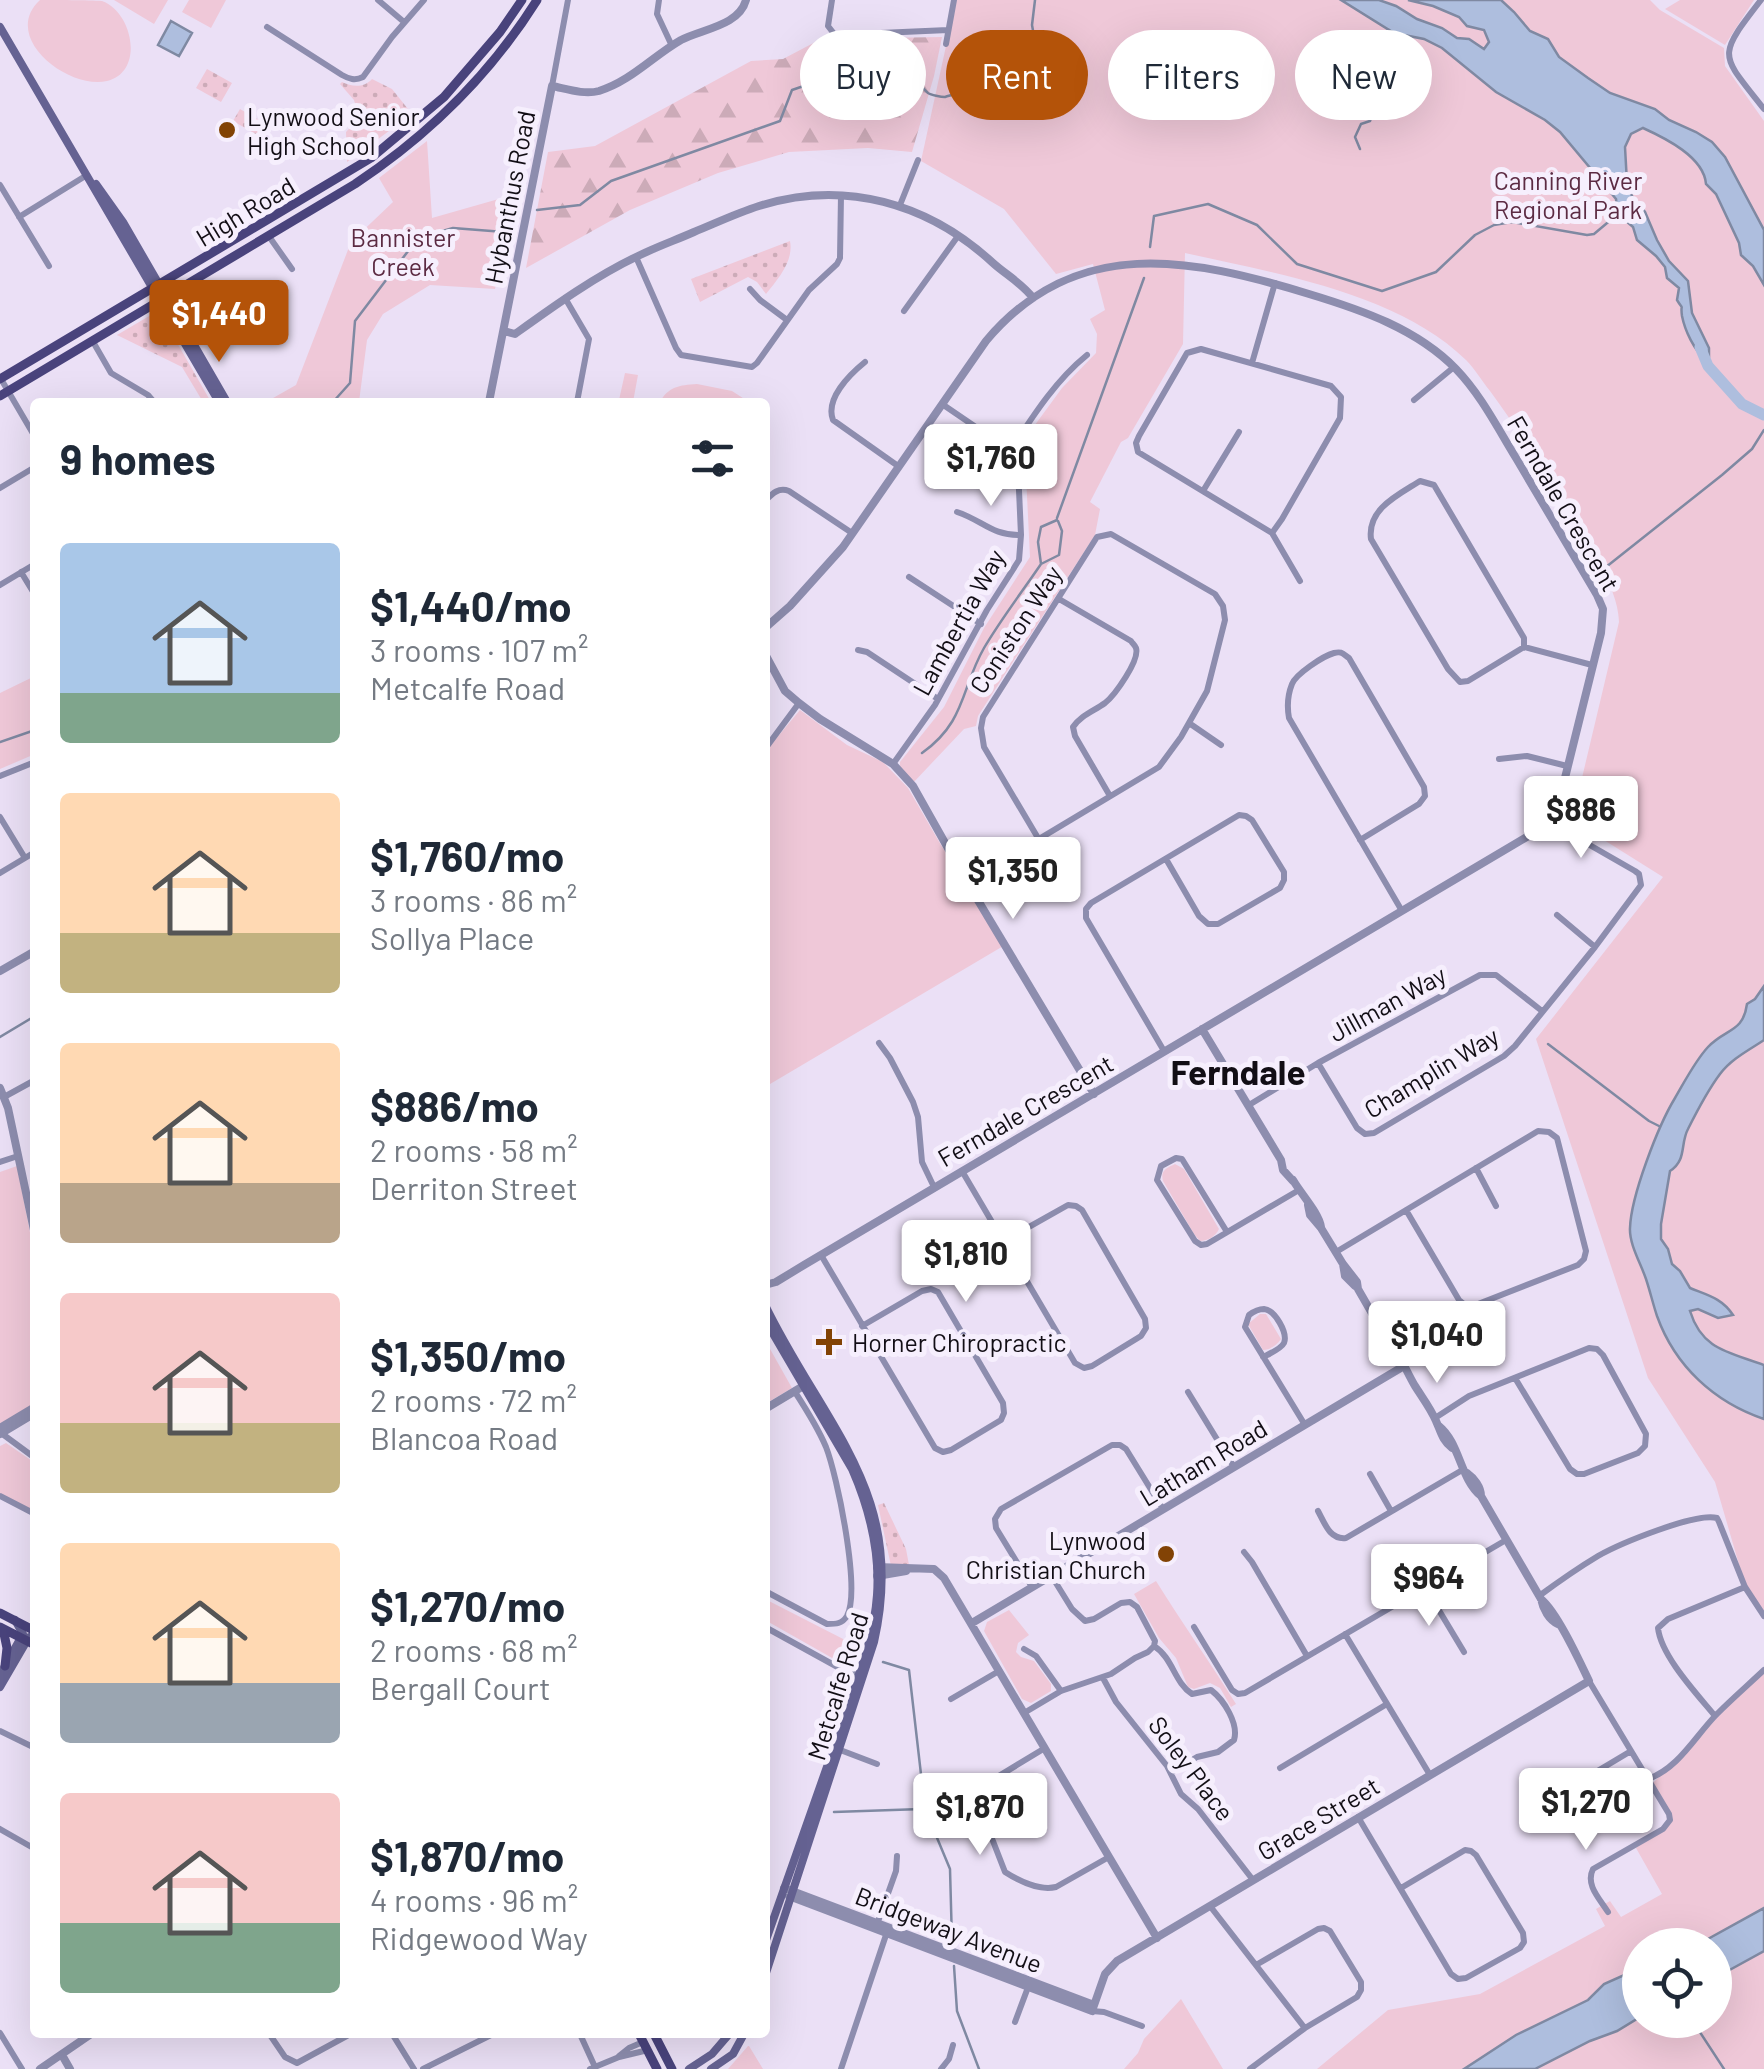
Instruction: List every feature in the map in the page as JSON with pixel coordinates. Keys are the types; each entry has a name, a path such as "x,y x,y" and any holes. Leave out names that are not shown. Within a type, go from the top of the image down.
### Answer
{"main road":[{"name":"High Road","path":"1,379 343,176 398,138 470,70 522,0"},
{"name":"High Road","path":"4,393 355,184 418,138 480,78 537,0"},
{"path":"0,27 225,398"},
{"path":"162,297 217,398"},
{"name":"Metcalfe Road","path":"770,1315 807,1385"},
{"name":"Metcalfe Road","path":"770,1328 868,1490 876,1516 880,1571 880,1618 770,1958"},
{"path":"0,1613 30,1630"},
{"path":"0,1687 22,1649 24,1639 15,1620"},
{"path":"2,1628 30,1642"},
{"path":"2,1628 7,1648 3,1670"},
{"path":"3,1670 18,1641 30,1636"},
{"name":"Metcalfe Road","path":"770,1931 788,1893"},
{"path":"656,2038 672,2069"},
{"path":"688,2069 712,2054 726,2038"},
{"path":"711,2069 733,2054 742,2038"},
{"path":"643,2042 657,2069"}],"street":[{"path":"378,0 404,22"},
{"path":"267,27 351,80 358,80 424,0"},
{"name":"Hybanthus Road","path":"490,398 568,0"},
{"path":"659,0 657,14 672,46"},
{"path":"552,86 596,92 629,77 672,46 736,17 746,0"},
{"path":"832,0 828,26 835,35 946,30"},
{"path":"948,30 954,0"},
{"path":"1761,0 1732,38 1728,50 1732,68 1764,109"},
{"path":"900,205 918,160"},
{"path":"19,216 88,174"},
{"path":"0,185 49,266"},
{"path":"505,326 514,334 565,298 636,257 761,206 813,195 841,195 900,205 924,216 981,252 1030,300"},
{"path":"636,257 681,354 752,367 809,290 838,264 841,195"},
{"path":"268,235 292,269"},
{"path":"904,311 958,236"},
{"name":"Ferndale Crescent","path":"770,623 804,592 852,534 992,334 1030,300 1055,285 1083,274 1138,263 1166,262 1275,284 1341,304 1425,343 1454,367 1488,409 1601,602 1602,621 1552,820 770,1288"},
{"path":"1252,363 1275,284"},
{"path":"750,289 787,320"},
{"path":"565,298 589,338 578,398"},
{"path":"92,340 111,373 151,398"},
{"path":"1272,533 1340,418 1341,398 1331,386 1200,348 1187,353 1139,436 1136,448 1145,458 1272,533 1300,581"},
{"path":"942,404 1010,451 1044,400 1087,355"},
{"path":"865,362 853,372 832,403 830,414 898,466"},
{"path":"1414,400 1454,367"},
{"path":"1,379 4,393 30,430"},
{"path":"1203,491 1239,432"},
{"name":"Lambertia Way","path":"893,764 938,700 987,610 1020,560 1018,468 1010,451"},
{"path":"0,488 30,470"},
{"path":"1524,647 1524,638 1434,484 1420,481 1382,506 1370,533 1448,669 1460,682 1524,647 1592,665"},
{"path":"770,497 779,490 789,491 852,534"},
{"path":"957,512 999,534 1021,535"},
{"name":"Coniston Way","path":"967,882 1159,767 1206,690 1225,620 1223,606 1214,594 1112,534 1098,537 983,718 984,747 1038,838"},
{"path":"0,585 30,567"},
{"path":"21,572 30,587"},
{"path":"908,577 981,624"},
{"path":"1058,599 1131,641 1136,648 1136,657 1119,688 1073,727 1074,736 1110,796"},
{"path":"858,650 867,652 938,700"},
{"path":"1360,840 1419,804 1425,796 1424,787 1349,658 1337,653 1299,674 1293,682 1288,712 1360,840 1402,910"},
{"path":"770,663 785,691 799,704 893,764 913,786 1094,1094"},
{"path":"770,742 799,704"},
{"path":"1189,723 1221,745"},
{"path":"1499,759 1527,756 1568,766"},
{"path":"0,776 30,764"},
{"path":"1164,1051 1086,918 1090,902 1239,815 1252,820 1284,872 1284,880 1280,888 1218,924 1208,924 1166,859"},
{"path":"0,817 24,858"},
{"name":"Champlin Way","path":"1318,1063 1365,1134 1374,1133 1515,1046 1638,890 1641,881 1639,874 1552,820"},
{"path":"0,873 30,855"},
{"path":"1557,915 1595,946"},
{"path":"0,972 30,953"},
{"name":"Jillman Way","path":"1249,1105 1480,974 1496,976 1542,1012"},
{"path":"1202,1029 1320,1219 1670,1814 1663,1829 1593,1870 1590,1884 1608,1912"},
{"path":"879,1042 918,1117 922,1162 934,1187"},
{"path":"30,1082 2,1093 30,1212"},
{"path":"1336,1252 1406,1210 1476,1168 1538,1131 1557,1138 1586,1251 1584,1259 1473,1306 1465,1305 1406,1210"},
{"path":"0,1162 18,1156"},
{"path":"1227,1232 1182,1159 1162,1166 1157,1180 1201,1245 1208,1244 1299,1190"},
{"path":"1476,1168 1496,1206"},
{"path":"962,1171 1075,1363 1084,1368 1092,1366 1142,1336 1146,1320 1082,1210 1068,1205 1004,1242"},
{"path":"821,1255 862,1326 935,1448 950,1450 1001,1420 1003,1403 938,1292 922,1291 862,1326"},
{"name":"Ferndale Crescent","path":"770,1284 776,1282"},
{"path":"1263,1358 1282,1346 1285,1339 1272,1312 1266,1309 1248,1315 1245,1327 1263,1358 1305,1425"},
{"path":"1437,1422 1469,1396 1590,1348 1603,1355 1646,1434 1645,1446 1638,1453 1576,1474 1515,1378"},
{"name":"Latham Road","path":"972,1623 1402,1363"},
{"path":"770,1406 807,1385"},
{"path":"770,1594 827,1624 845,1620 850,1610 851,1552 826,1448 795,1392"},
{"path":"1188,1392 1234,1467"},
{"path":"30,1413 0,1432 30,1454"},
{"path":"1032,1586 996,1528 995,1518 1001,1509 1112,1445 1120,1445 1126,1448 1163,1509"},
{"path":"1318,1511 1330,1532 1346,1538 1466,1471"},
{"path":"1370,1474 1391,1511"},
{"path":"0,1496 30,1511"},
{"path":"1540,1597 1602,1554 1688,1519 1706,1516 1717,1518 1745,1588 1764,1616"},
{"path":"1194,1627 1232,1690 1246,1693 1506,1540"},
{"path":"1244,1552 1306,1656"},
{"path":"880,1571 922,1568 934,1570 944,1578 1157,1938"},
{"path":"1052,1575 1072,1609 1085,1622 1125,1601 1134,1604 1153,1635 1154,1646"},
{"path":"1425,1587 1464,1652"},
{"path":"1715,1716 1662,1643 1658,1628 1668,1619 1745,1588"},
{"path":"770,1630 860,1677"},
{"path":"1345,1634 1430,1775"},
{"path":"1024,1712 1061,1691 1103,1678 1154,1646"},
{"path":"1154,1646 1170,1661 1185,1690 1192,1694 1210,1690 1216,1694 1236,1729 1234,1740 1224,1748 1196,1757 1172,1772"},
{"path":"1024,1649 1036,1656 1061,1691"},
{"path":"952,1699 1000,1670"},
{"path":"1648,1779 1666,1772 1715,1716 1764,1670"},
{"name":"Soley Place","path":"1103,1678 1116,1702 1172,1772 1181,1794 1198,1809 1253,1880"},
{"name":"Grace Street","path":"1094,2009 1108,1970 1117,1962 1589,1681"},
{"path":"1280,1768 1387,1704"},
{"path":"0,1731 30,1746"},
{"path":"1045,1748 984,1784 978,1792 977,1800 1004,1872 1047,1889 1056,1888 1109,1856"},
{"path":"836,1749 877,1764"},
{"path":"1529,1812 1631,1750"},
{"path":"1358,1817 1451,1974 1458,1979 1466,1978 1524,1942 1524,1933 1471,1851 1464,1850 1401,1888"},
{"path":"0,1829 30,1845"},
{"path":"876,1926 896,1871 897,1856"},
{"name":"Bridgeway Avenue","path":"788,1893 1142,2026"},
{"path":"1210,1906 1305,2028"},
{"path":"1250,2069 1357,1996 1362,1982 1330,1931 1324,1928 1256,1965"},
{"path":"841,2069 888,1930"},
{"path":"1016,2022 1030,1984"},
{"path":"0,2033 22,2069"},
{"path":"40,2069 86,2038"},
{"path":"272,2038 285,2058 297,2066 342,2038"},
{"path":"395,2038 414,2069"},
{"path":"423,2069 485,2038"},
{"path":"581,2038 592,2068 643,2042"},
{"path":"941,2069 952,2046"},
{"path":"62,2055 70,2069"}],"green space":[{"path":"40,0 102,1 113,7 127,29 127,66 107,81 91,82 58,69 33,44 28,30 30,14"},
{"path":"114,0 168,0 154,24"},
{"path":"189,0 226,0 211,28 182,12"},
{"name":"Canning River Regional Park","path":"956,0 1650,0 1724,48 1725,66 1764,121 1764,1615 1745,1585 1715,1482 1648,1378 1536,1039 1663,877 1572,820 1619,622 1617,607 1589,547 1510,419 1466,360 1438,337 1371,302 1296,278 1185,253 1183,344 1128,438 1121,442 1090,502 1100,509 1095,535 978,716 976,726 964,729 912,784 900,772 900,762 944,707 984,628 1030,557 1025,455 1021,444 1062,388 1096,353 1097,334 1090,319 1105,310 1093,264 1056,274 1004,209 921,161 946,46 946,120 1088,120 1088,30 949,30"},
{"path":"1680,0 1754,0 1725,45 1665,9"},
{"name":"Bannister Creek","path":"926,37 942,37 926,104"},
{"name":"Bannister Creek","path":"800,50 800,120 921,120 912,152 868,148 789,152 718,173 630,210 526,268 548,152 595,146 751,61 783,59"},
{"path":"207,69 232,83 221,102 196,88"},
{"path":"372,79 392,89 412,114 347,162 346,132 359,118 354,100 340,84 362,85"},
{"path":"240,109 273,128 259,136 233,121"},
{"name":"Bannister Creek","path":"427,141 432,218 516,194 495,289 430,285 383,314 367,340 360,398 273,398 296,385 351,242 393,202 379,178"},
{"path":"790,241 787,263 766,294 748,277 700,302 691,279"},
{"path":"160,313 209,398 201,398 182,367 117,335"},
{"path":"625,373 638,375 634,398 619,398"},
{"path":"685,385 732,391 743,398 663,398"},
{"path":"30,678 30,756 0,769 0,693"},
{"path":"800,710 847,745 883,762 908,788 1005,945 770,1084 770,746"},
{"path":"1175,1164 1184,1169 1219,1229 1209,1239 1200,1241 1194,1234 1163,1181 1163,1172"},
{"path":"17,1166 30,1232 30,1409 0,1425 0,1172"},
{"path":"1266,1314 1281,1339 1263,1350 1248,1324"},
{"path":"770,1349 792,1388 770,1401"},
{"path":"6,1443 30,1460 30,1509 0,1494 0,1446"},
{"path":"884,1503 906,1549 909,1565 891,1566 878,1505"},
{"path":"1156,1581 1236,1704 1231,1707 1220,1688 1210,1683 1194,1689 1188,1687 1176,1658 1159,1638 1134,1594"},
{"path":"770,1602 849,1642 841,1663 770,1623"},
{"path":"1009,1610 1029,1635 1018,1643 1016,1652 1034,1661 1051,1684 1051,1691 1031,1703 1022,1699 984,1631 987,1622"},
{"path":"1764,1670 1764,2069 1317,2069 1388,2010 1480,1994 1605,1926 1596,1909 1610,1901 1621,1917 1662,1894 1636,1848 1671,1820 1652,1784"},
{"path":"1181,1999 1223,2069 1124,2069 1144,2039"},
{"path":"748,2046 763,2069 728,2069"}],"water":[{"path":"1341,0 1379,0 1484,49 1489,42 1484,30 1467,26 1459,17 1433,6 1408,0 1501,0 1530,31 1548,39 1559,57 1610,93 1655,109 1712,142 1725,157 1764,230 1764,285 1741,255 1716,194 1691,157 1643,128 1631,134 1625,147 1627,183 1632,196 1645,212 1669,261 1688,281 1692,313 1709,348 1706,360 1688,334 1677,300 1679,288 1667,278 1665,267 1656,256 1637,240 1633,227 1618,214 1616,199 1560,132 1496,92 1432,43 1432,30 1389,30"},
{"path":"171,21 192,33 179,56 158,45"},
{"path":"1764,986 1764,1040 1724,1069 1695,1115 1679,1162 1670,1171 1661,1239 1672,1264 1690,1288 1719,1301 1733,1315 1718,1318 1698,1309 1690,1311 1702,1334 1718,1348 1764,1365 1764,1419 1713,1392 1674,1351 1657,1316 1630,1228 1646,1161 1675,1098 1703,1053 1738,1025 1747,1004"},
{"path":"1764,1908 1764,1951 1732,1969 1732,1928 1728,1928"},
{"path":"1622,1976 1622,2028 1617,2031 1535,2069 1464,2069 1516,2035 1588,2000 1604,1984"}],"waterway":[{"name":"Bannister Creek","path":"537,210 580,205 611,181 780,121 792,90 827,78 911,73 928,93 945,97 984,85 993,69 1007,59 1018,59 1034,36 1035,0"},
{"path":"1360,149 1355,137 1361,124 1370,120"},
{"path":"1150,247 1154,216 1208,204 1257,225 1297,264 1382,291 1436,272 1475,235 1494,225 1512,222 1587,235 1594,234 1619,213"},
{"name":"Bannister Creek","path":"337,398 350,383 355,321 418,238 453,228 504,232"},
{"path":"1057,518 1144,278"},
{"path":"1700,347 1708,366 1742,404 1764,415"},
{"path":"1601,571 1722,475 1752,449 1764,430"},
{"path":"922,753 955,717 984,648 1041,564 1041,527 1057,520"},
{"path":"1041,564 1059,555 1062,531 1058,521"},
{"name":"Bannister Creek","path":"0,742 30,732"},
{"path":"0,1037 30,1019"},
{"path":"1548,1044 1659,1126"},
{"path":"883,1662 909,1670 925,1809 950,1869 952,1942"},
{"path":"834,1812 922,1809"},
{"path":"954,1966 957,2011 979,2069"},
{"path":"1704,2038 1724,2069"}],"place":[{"name":"Lynwood Senior High School","path":"227,130"},
{"name":"Horner Chiropractic","path":"829,1342"},
{"name":"Lynwood Christian Church","path":"1166,1554"}],"district":[{"name":"Ferndale","path":"1238,1071"}]}
